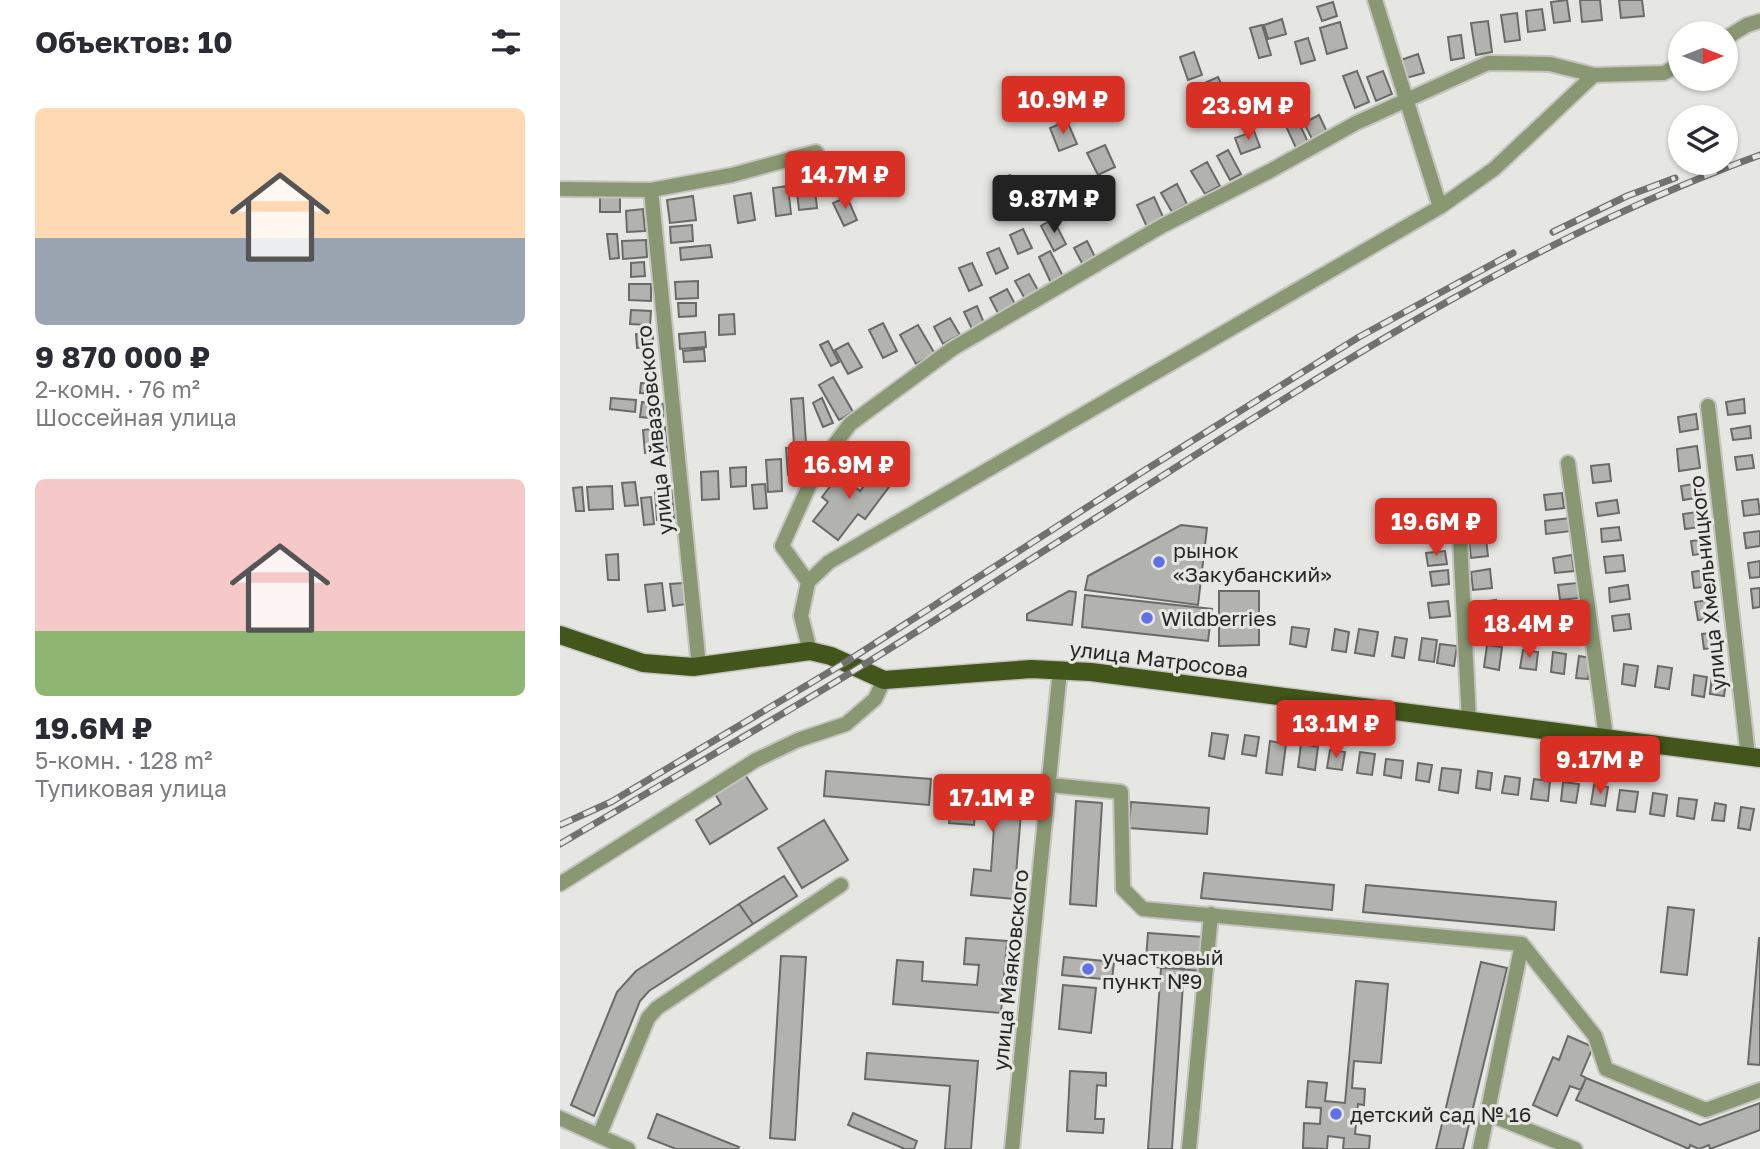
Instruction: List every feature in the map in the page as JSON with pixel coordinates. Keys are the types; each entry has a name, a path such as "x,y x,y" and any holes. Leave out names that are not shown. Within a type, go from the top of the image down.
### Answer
{"main road":[{"name":"улица Матросова","path":"560,635 643,663 699,667 810,651 831,656 884,680 1031,669 1091,672 1754,757"}],"street":[{"path":"1375,0 1440,207"},
{"path":"1738,31 1760,21"},
{"path":"808,582 782,546 817,468 850,424 952,349 1162,226 1356,123 1488,62 1550,64 1594,75 1668,71"},
{"path":"810,651 801,616 808,582 829,562 1440,207 1494,169 1594,75"},
{"path":"560,189 651,190 732,175 816,152"},
{"name":"улица Айвазовского","path":"651,190 699,667"},
{"name":"улица Хмельницкого","path":"1708,406 1754,757"},
{"path":"1568,463 1606,737"},
{"path":"1459,518 1469,721"},
{"name":"улица Маяковского","path":"1012,1149 1060,670"},
{"path":"560,884 756,760 798,740 846,724 875,699 884,680"},
{"path":"1049,785 1121,792 1123,889 1143,909 1522,944 1595,1036 1606,1069 1706,1110 1760,1090"},
{"path":"599,1136 648,1018 657,1008 841,885"},
{"path":"1189,1149 1211,914"},
{"path":"1480,1149 1522,944"},
{"path":"1488,1114 1575,1149"},
{"path":"560,1118 628,1149"}],"building":[{"path":"1567,0 1570,21 1554,23 1551,2"},
{"path":"1580,0 1600,0 1602,20 1582,22"},
{"path":"1619,0 1642,0 1644,16 1621,18"},
{"path":"1333,2 1337,16 1322,21 1317,7"},
{"path":"1542,9 1545,30 1528,32 1526,11"},
{"path":"1517,13 1520,40 1505,42 1501,15"},
{"path":"1282,19 1286,34 1268,39 1264,25"},
{"path":"1488,21 1492,52 1476,55 1471,23"},
{"path":"1340,22 1347,48 1327,54 1320,28"},
{"path":"1262,25 1271,55 1259,58 1250,28"},
{"path":"1461,35 1464,58 1451,60 1448,37"},
{"path":"1308,38 1315,60 1301,64 1295,42"},
{"path":"1194,52 1202,75 1188,80 1180,57"},
{"path":"1418,54 1424,73 1406,78 1401,60"},
{"path":"1357,71 1369,102 1355,108 1343,76"},
{"path":"1383,71 1392,94 1376,101 1367,77"},
{"path":"1218,77 1227,97 1210,104 1202,84"},
{"path":"1290,96 1297,113 1281,120 1273,103"},
{"path":"1319,115 1327,132 1312,139 1304,123"},
{"path":"1297,119 1308,142 1296,148 1285,124"},
{"path":"1067,121 1077,144 1059,151 1050,128"},
{"path":"1254,131 1260,147 1241,154 1235,138"},
{"path":"1105,145 1115,167 1098,175 1087,153"},
{"path":"1228,150 1241,174 1230,180 1217,156"},
{"path":"1207,162 1220,186 1205,194 1191,171"},
{"path":"1010,175 1017,191 1001,198 994,182"},
{"path":"814,181 817,208 799,210 796,183"},
{"path":"1177,184 1187,204 1172,212 1161,193"},
{"path":"788,186 791,214 776,216 773,188"},
{"path":"751,193 755,220 738,223 734,196"},
{"path":"693,196 696,220 670,223 667,200"},
{"path":"600,197 620,197 620,212 600,212"},
{"path":"847,197 857,220 844,226 833,203"},
{"path":"1154,197 1164,219 1147,227 1137,205"},
{"path":"643,209 645,231 627,232 626,211"},
{"path":"1053,219 1066,244 1054,251 1041,226"},
{"path":"692,225 693,241 671,243 670,227"},
{"path":"1023,229 1032,248 1018,254 1010,235"},
{"path":"607,234 617,234 619,258 610,259"},
{"path":"646,240 647,257 623,259 622,241"},
{"path":"1087,241 1096,259 1083,265 1074,248"},
{"path":"710,245 712,257 681,260 680,248"},
{"path":"999,248 1008,268 996,274 987,253"},
{"path":"1050,251 1064,278 1052,285 1039,257"},
{"path":"644,262 645,276 631,277 631,263"},
{"path":"972,263 982,285 969,291 959,268"},
{"path":"1029,274 1039,292 1025,299 1015,281"},
{"path":"698,281 698,298 676,299 675,282"},
{"path":"629,284 651,284 651,301 629,300"},
{"path":"1007,289 1016,306 999,315 990,298"},
{"path":"678,303 696,303 696,316 679,317"},
{"path":"977,306 984,323 972,329 964,312"},
{"path":"631,310 651,311 650,325 630,324"},
{"path":"734,314 735,334 719,335 719,315"},
{"path":"950,318 960,335 943,344 934,327"},
{"path":"883,323 897,351 883,358 869,330"},
{"path":"918,325 935,354 916,364 900,335"},
{"path":"652,332 654,346 637,348 636,334"},
{"path":"705,332 706,347 680,349 679,334"},
{"path":"828,341 839,362 831,366 820,345"},
{"path":"848,343 862,367 848,374 835,350"},
{"path":"704,349 705,361 684,362 683,351"},
{"path":"833,377 853,412 839,420 819,385"},
{"path":"641,383 655,384 654,394 640,393"},
{"path":"611,398 636,400 635,412 610,409"},
{"path":"803,398 806,443 794,444 791,399"},
{"path":"822,398 833,423 823,427 813,403"},
{"path":"1744,399 1745,413 1728,415 1726,402"},
{"path":"642,402 664,404 663,419 640,417"},
{"path":"1696,414 1698,429 1680,432 1678,417"},
{"path":"1750,426 1751,438 1733,440 1731,429"},
{"path":"665,427 667,451 645,453 643,430"},
{"path":"1697,446 1700,468 1679,471 1677,449"},
{"path":"795,447 798,474 788,475 786,448"},
{"path":"1752,455 1754,468 1737,470 1735,457"},
{"path":"852,458 862,466 849,482 860,491 873,474 889,487 865,519 858,514 838,540 813,521 828,502 822,497"},
{"path":"781,459 782,491 768,492 766,460"},
{"path":"1609,464 1611,481 1593,483 1591,466"},
{"path":"746,467 746,486 731,487 730,468"},
{"path":"718,471 719,499 702,500 701,472"},
{"path":"635,482 638,505 625,506 622,483"},
{"path":"1700,483 1702,497 1683,500 1681,486"},
{"path":"765,484 767,508 754,509 752,485"},
{"path":"612,486 613,509 589,510 587,487"},
{"path":"582,487 584,511 576,511 573,488"},
{"path":"672,490 674,518 657,520 655,491"},
{"path":"1562,493 1564,508 1546,510 1544,495"},
{"path":"651,497 654,524 644,525 641,498"},
{"path":"1758,499 1760,514 1744,516 1742,501"},
{"path":"1617,500 1619,513 1598,516 1596,503"},
{"path":"1705,511 1707,526 1685,529 1683,514"},
{"path":"1570,518 1572,531 1546,534 1545,521"},
{"path":"1181,525 1207,528 1198,605 1085,590 1088,576"},
{"path":"1619,527 1621,540 1602,542 1601,529"},
{"path":"1760,531 1760,546 1746,548 1744,533"},
{"path":"1486,539 1488,556 1471,558 1469,541"},
{"path":"1707,539 1709,553 1693,555 1691,541"},
{"path":"1445,551 1447,564 1428,566 1426,553"},
{"path":"618,554 619,580 608,580 606,555"},
{"path":"1572,555 1574,571 1555,573 1553,558"},
{"path":"1623,555 1625,571 1606,573 1604,557"},
{"path":"1760,561 1760,577 1750,578 1748,563"},
{"path":"1490,569 1492,588 1473,590 1471,572"},
{"path":"1710,569 1712,586 1694,588 1692,572"},
{"path":"1448,570 1449,584 1432,586 1430,572"},
{"path":"662,583 665,610 648,612 645,585"},
{"path":"683,583 686,604 673,606 670,584"},
{"path":"1577,583 1579,598 1560,600 1558,585"},
{"path":"1628,585 1630,599 1610,602 1609,588"},
{"path":"1760,588 1760,607 1753,608 1751,589"},
{"path":"1069,591 1076,592 1072,625 1027,620 1027,614"},
{"path":"1219,591 1259,591 1259,645 1219,646"},
{"name":"Wildberries","path":"1085,595 1212,609 1208,641 1082,627"},
{"path":"1716,599 1718,617 1698,620 1695,602"},
{"path":"1496,600 1498,617 1476,620 1474,603"},
{"path":"1448,601 1450,616 1430,618 1428,603"},
{"path":"1581,613 1583,631 1564,633 1562,616"},
{"path":"1629,614 1631,629 1614,631 1612,616"},
{"path":"1292,627 1309,629 1306,647 1290,644"},
{"path":"1335,629 1349,632 1346,652 1332,650"},
{"path":"1359,629 1378,632 1374,656 1355,653"},
{"path":"1721,632 1723,647 1704,649 1702,634"},
{"path":"1395,637 1407,639 1404,658 1392,656"},
{"path":"1422,638 1437,640 1434,662 1419,660"},
{"path":"1440,644 1457,646 1454,666 1437,663"},
{"path":"1487,645 1502,647 1499,670 1484,667"},
{"path":"1523,650 1538,652 1536,670 1520,668"},
{"path":"1553,652 1566,654 1564,674 1551,672"},
{"path":"1579,656 1591,658 1588,679 1576,678"},
{"path":"1624,664 1638,666 1635,686 1622,684"},
{"path":"1658,666 1672,668 1669,689 1655,687"},
{"path":"1694,675 1707,677 1704,697 1692,695"},
{"path":"1712,675 1727,677 1724,696 1710,694"},
{"path":"1212,733 1228,735 1224,759 1209,756"},
{"path":"1245,735 1259,737 1256,756 1242,754"},
{"path":"1270,741 1286,744 1282,775 1266,773"},
{"path":"1301,744 1318,747 1315,770 1298,767"},
{"path":"1330,750 1345,752 1342,770 1327,768"},
{"path":"1360,752 1375,754 1372,775 1357,773"},
{"path":"1386,759 1403,761 1401,778 1384,775"},
{"path":"1418,763 1432,765 1429,782 1416,780"},
{"path":"1442,768 1461,770 1458,793 1439,790"},
{"path":"826,771 931,779 929,805 824,796"},
{"path":"1478,771 1492,773 1490,790 1476,788"},
{"path":"744,773 767,809 710,844 696,820 721,804 714,792"},
{"path":"1505,776 1520,778 1518,795 1502,793"},
{"path":"1534,779 1550,781 1548,801 1531,799"},
{"path":"1563,782 1579,784 1576,803 1561,801"},
{"path":"952,783 1023,789 1014,899 971,895 974,869 991,871 995,812 975,811 974,825 949,823"},
{"path":"1594,785 1608,787 1605,806 1591,804"},
{"path":"1620,790 1638,792 1635,812 1617,810"},
{"path":"1653,793 1667,795 1664,816 1650,814"},
{"path":"1679,798 1697,800 1694,819 1677,816"},
{"path":"1076,801 1102,803 1096,906 1070,904"},
{"path":"1131,802 1209,808 1207,834 1129,828"},
{"path":"1715,803 1726,805 1724,821 1712,820"},
{"path":"1741,807 1754,809 1750,830 1738,828"},
{"path":"824,820 848,860 802,888 778,848"},
{"path":"1204,873 1334,885 1332,910 1201,898"},
{"path":"784,876 797,896 753,924 739,904"},
{"path":"1366,885 1556,902 1554,930 1363,912"},
{"path":"739,904 753,924 649,991 640,1001 594,1116 571,1105 617,992 636,971"},
{"path":"1668,907 1694,910 1687,975 1661,972"},
{"path":"1148,933 1203,937 1201,971 1156,967 1156,960 1146,959"},
{"path":"966,938 1007,941 1001,1013 893,1004 897,960 923,962 922,981 977,985 979,965 964,964"},
{"path":"1760,938 1760,1065 1748,1064"},
{"path":"781,956 806,957 795,1140 770,1138"},
{"name":"участковый пункт №9","path":"1064,957 1114,962 1112,980 1062,975"},
{"path":"1481,962 1507,968 1463,1149 1436,1149"},
{"path":"1161,968 1184,969 1172,1149 1148,1149"},
{"path":"1356,981 1388,984 1381,1063 1354,1061 1352,1088 1365,1089 1364,1105 1358,1104 1355,1134 1370,1136 1369,1149 1343,1149 1344,1138 1328,1136 1327,1149 1303,1148 1304,1123 1320,1124 1321,1108 1306,1107 1308,1081 1327,1083 1325,1101 1345,1103"},
{"path":"1063,985 1096,988 1091,1033 1059,1029"},
{"path":"1568,1036 1593,1047 1581,1075 1586,1078 1581,1090 1570,1086 1557,1116 1533,1105 1553,1057 1559,1060"},
{"path":"867,1053 978,1061 971,1149 945,1149 950,1086 865,1079"},
{"path":"1070,1071 1106,1073 1106,1086 1097,1085 1095,1119 1104,1119 1103,1133 1067,1131"},
{"path":"1586,1078 1700,1125 1760,1103 1760,1130 1710,1149 1709,1145 1699,1149 1690,1145 1689,1149 1576,1100"},
{"path":"853,1113 917,1141 914,1149 905,1149 848,1125"},
{"path":"657,1114 739,1147 676,1149 648,1138"}],"railway":[{"path":"560,844 860,667 1265,411 1424,315 1588,228 1673,189 1760,155"},
{"path":"1553,232 1627,196 1675,178"},
{"path":"560,825 611,802 846,662 1359,337 1513,253"}],"place":[{"name":"рынок «Закубанский»","path":"1159,562"},
{"name":"Wildberries","path":"1147,618"},
{"name":"участковый пункт №9","path":"1088,969"},
{"name":"детский сад № 16","path":"1336,1114"}]}
